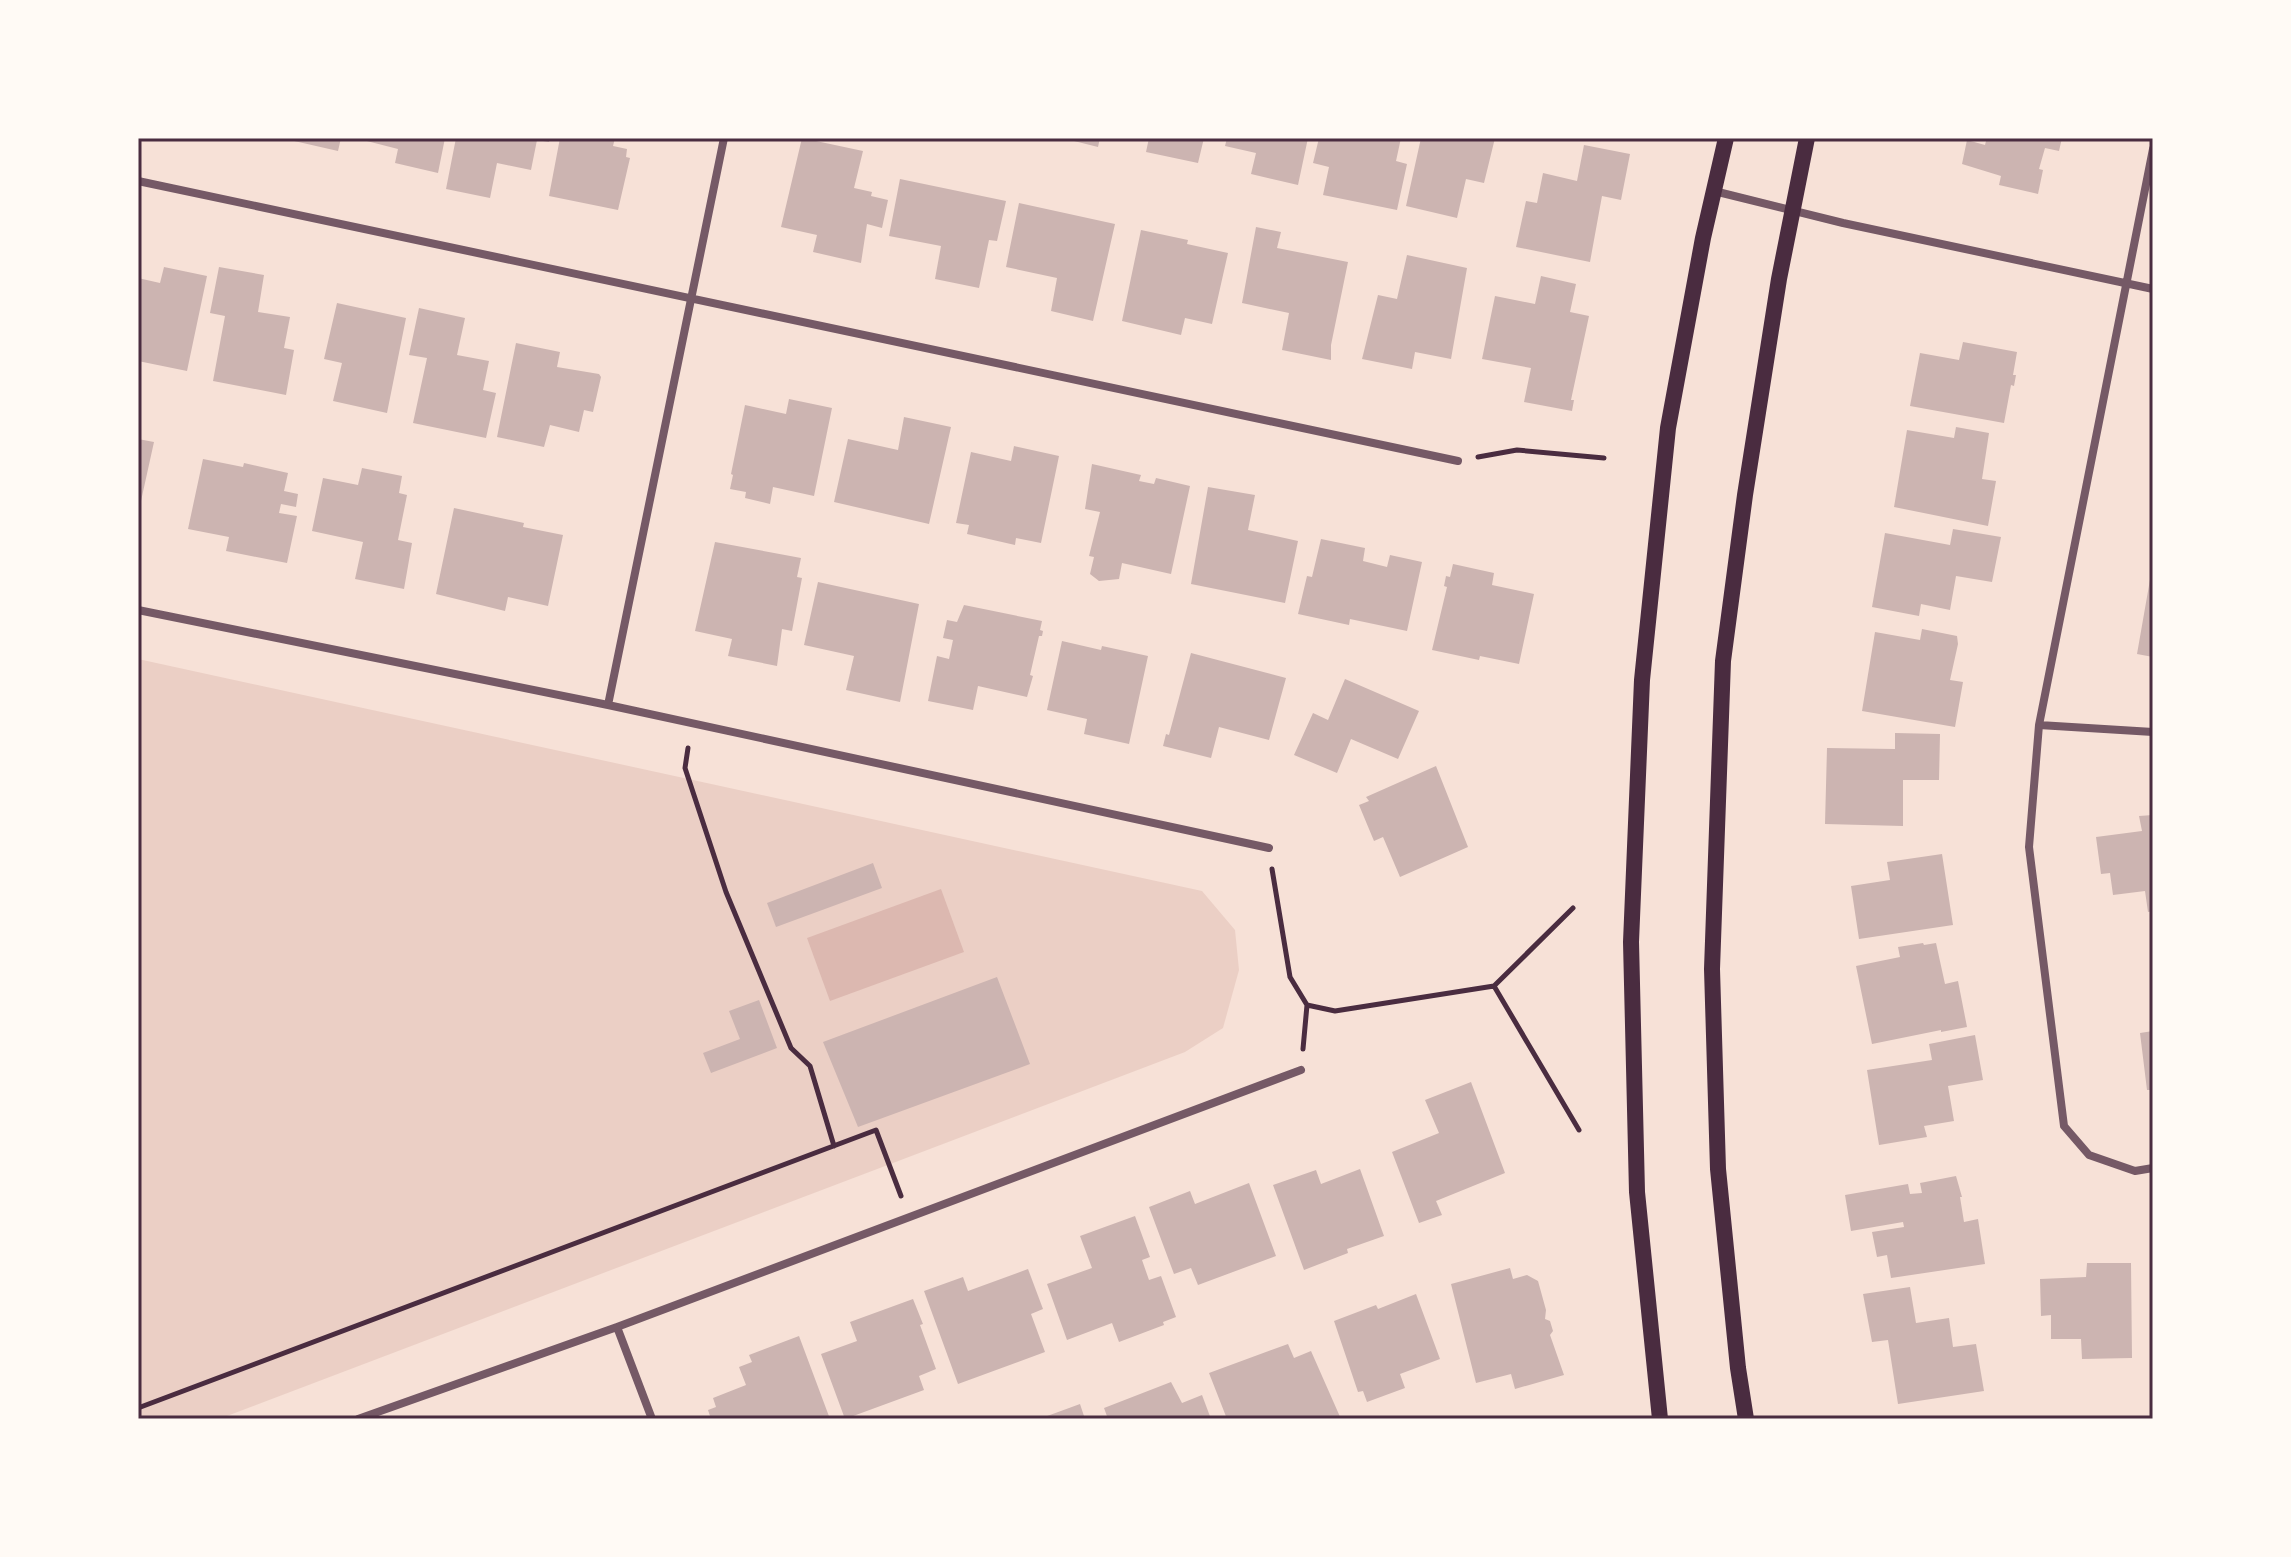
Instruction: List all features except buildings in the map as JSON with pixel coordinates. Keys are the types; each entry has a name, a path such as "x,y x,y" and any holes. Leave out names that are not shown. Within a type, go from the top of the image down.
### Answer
{"main road":[{"path":"1660,1419 1637,1192 1631,942 1641,695 1668,428 1703,238 1726,138"},
{"path":"1746,1419 1738,1368 1718,1154 1712,969 1723,661 1745,495 1792,209 1807,138"}],"street":[{"path":"608,705 724,138"},
{"path":"2153,149 2124,283 2039,725 2029,847 2064,1126 2089,1155 2135,1171 2153,1168"},
{"path":"138,181 1458,461"},
{"path":"1714,191 2153,289"},
{"path":"138,610 608,705 1269,848"},
{"path":"2039,725 2153,732"},
{"path":"358,1419 617,1327 1301,1070"},
{"path":"617,1327 652,1419"}],"path":[{"path":"1458,461 1517,450 1604,458"},
{"path":"691,723 685,768 726,892 791,1048 810,1066 834,1146"},
{"path":"1269,848 1290,977 1307,1005 1301,1070"},
{"path":"1307,1005 1335,1011 1494,986 1573,908"},
{"path":"1494,986 1579,1130"},
{"path":"138,1408 876,1130 909,1218"}],"shaded area":[{"path":"138,659 1202,891 1235,930 1239,970 1223,1028 1185,1052 219,1419 138,1419"},
{"path":"941,889 964,952 830,1001 807,938"}]}
